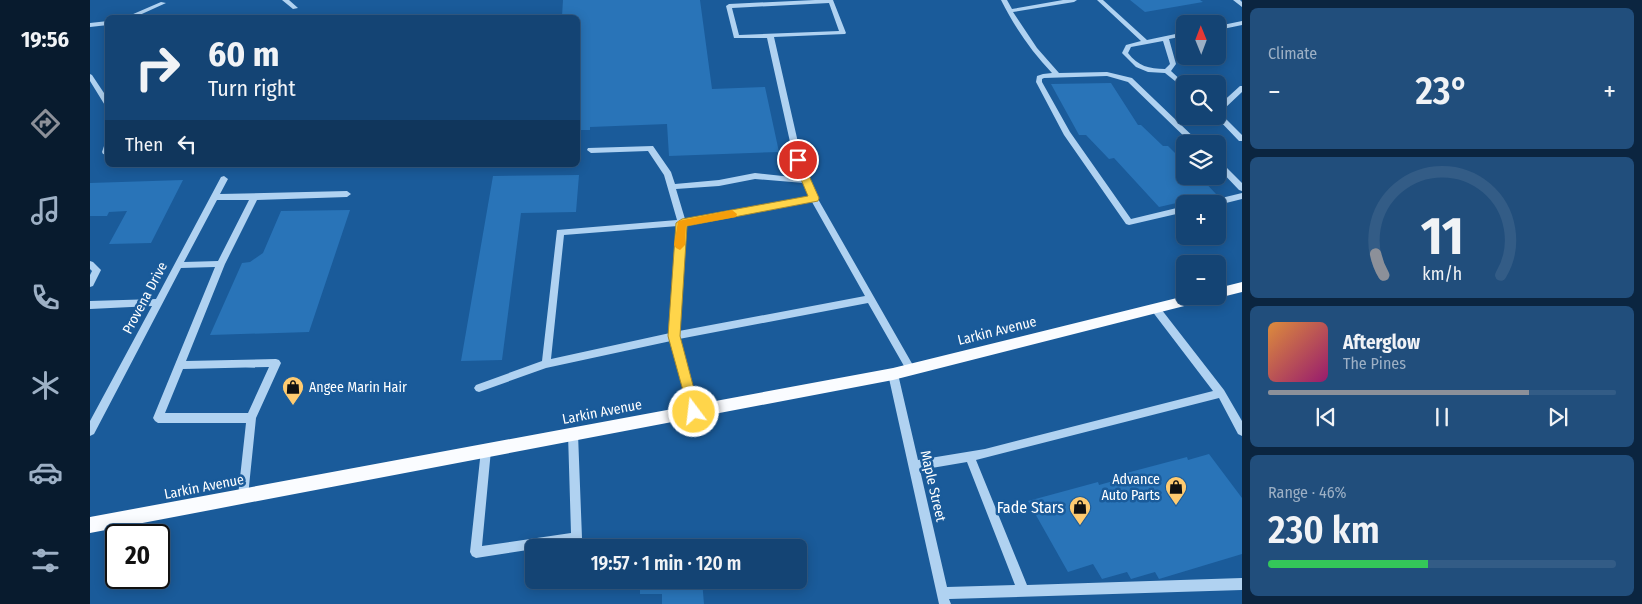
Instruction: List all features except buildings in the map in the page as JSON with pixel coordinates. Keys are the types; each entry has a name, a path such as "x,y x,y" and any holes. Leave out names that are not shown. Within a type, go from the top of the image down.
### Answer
{"main road":[{"path":"1226,291 1242,287"},
{"name":"Larkin Avenue","path":"90,525 893,374 1176,303"}],"street":[{"path":"285,0 295,8"},
{"path":"1010,10 1074,0"},
{"path":"1100,0 1145,42"},
{"path":"1236,0 1242,5"},
{"path":"831,2 843,33 770,36 736,38 729,6 831,2"},
{"path":"134,15 163,3"},
{"path":"90,25 105,23"},
{"path":"1226,27 1240,25"},
{"path":"770,36 798,160 807,182 814,198 911,370"},
{"path":"1176,36 1128,46 1125,53 1131,62 1142,69 1155,72 1167,71 1176,78"},
{"path":"1165,38 1173,64 1167,71"},
{"path":"1130,80 1142,69"},
{"path":"1176,211 1129,222 1072,140 1039,82 1039,78 1057,75 1107,74 1130,80 1188,135"},
{"path":"90,76 105,100"},
{"path":"1226,123 1242,139"},
{"path":"591,150 650,148 668,174 682,223 674,336 694,412"},
{"path":"1226,172 1242,188"},
{"path":"672,187 719,183 755,176 807,182"},
{"name":"Provena Drive","path":"90,431 224,179"},
{"path":"214,197 347,194"},
{"path":"1226,200 1242,196"},
{"path":"251,418 158,418 221,264 254,197"},
{"path":"546,364 560,232 682,223 814,198"},
{"path":"90,264 97,270 90,284"},
{"path":"178,265 221,264"},
{"path":"480,388 546,364 674,336 870,299"},
{"path":"90,305 158,302"},
{"path":"1155,308 1221,393 1242,431"},
{"path":"180,365 276,363 251,418 243,496"},
{"name":"Maple Street","path":"893,374 944,598"},
{"path":"914,466 970,457 1221,393"},
{"path":"486,450 476,552 576,538 573,434"},
{"path":"970,457 1023,590"},
{"path":"944,598 1023,590 1242,584"}],"lane":[{"path":"1004,0 1017,26 1046,64 1057,75"},
{"path":"1226,103 1242,88"}],"slow traffic":[{"path":"680,245 682,223 732,214"}],"place":[{"name":"Angee Marin Hair","path":"293,406"},
{"name":"Advance Auto Parts","path":"1176,506"},
{"name":"Fade Stars","path":"1080,526"}],"route":[{"path":"694,412 674,336 682,223 814,198 798,160"}]}
